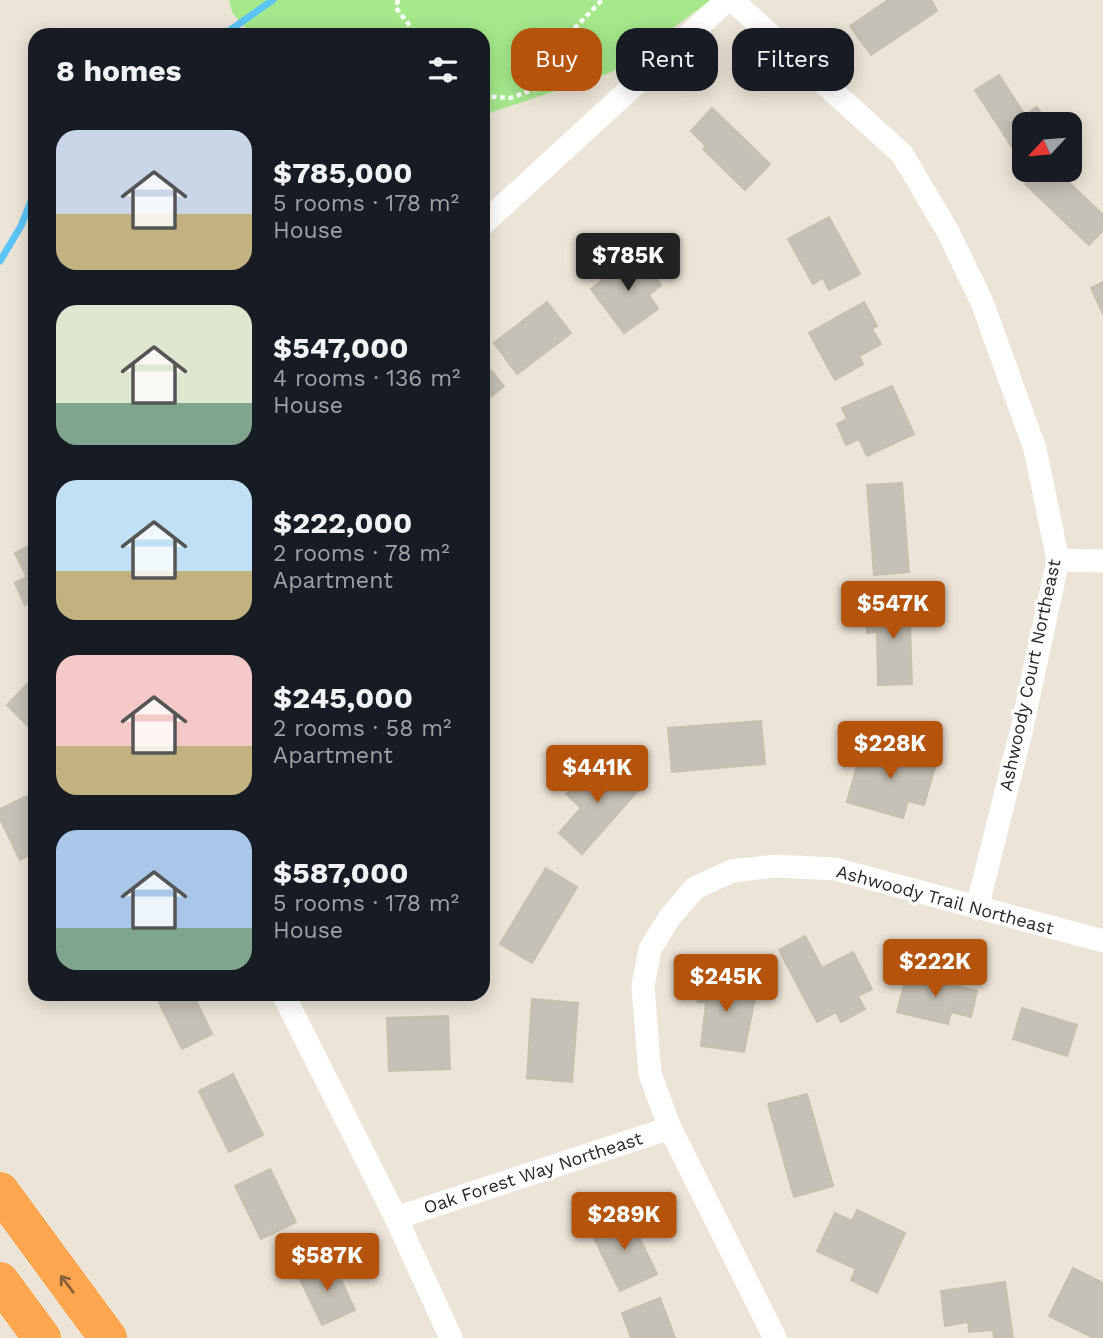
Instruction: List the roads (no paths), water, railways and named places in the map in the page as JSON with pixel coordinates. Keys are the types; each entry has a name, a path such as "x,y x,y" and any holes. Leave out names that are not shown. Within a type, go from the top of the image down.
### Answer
{"highway":[{"path":"0,1191 108,1338"},
{"path":"0,1281 42,1338"}],"street":[{"path":"490,218 730,0"},
{"name":"Ashwoody Court Northeast","path":"730,0 902,154 934,208 982,302 1035,449 1058,560 1021,732 977,908"},
{"path":"1058,560 1103,562"},
{"name":"Ashwoody Trail Northeast","path":"775,1338 670,1128 650,1074 643,986 650,949 670,917 695,888 732,872 775,866 835,869 1103,941"},
{"path":"287,1001 396,1218 451,1338"},
{"name":"Oak Forest Way Northeast","path":"396,1218 670,1128"}],"waterway":[{"path":"233,28 273,0"},
{"path":"0,261 28,208"}]}
